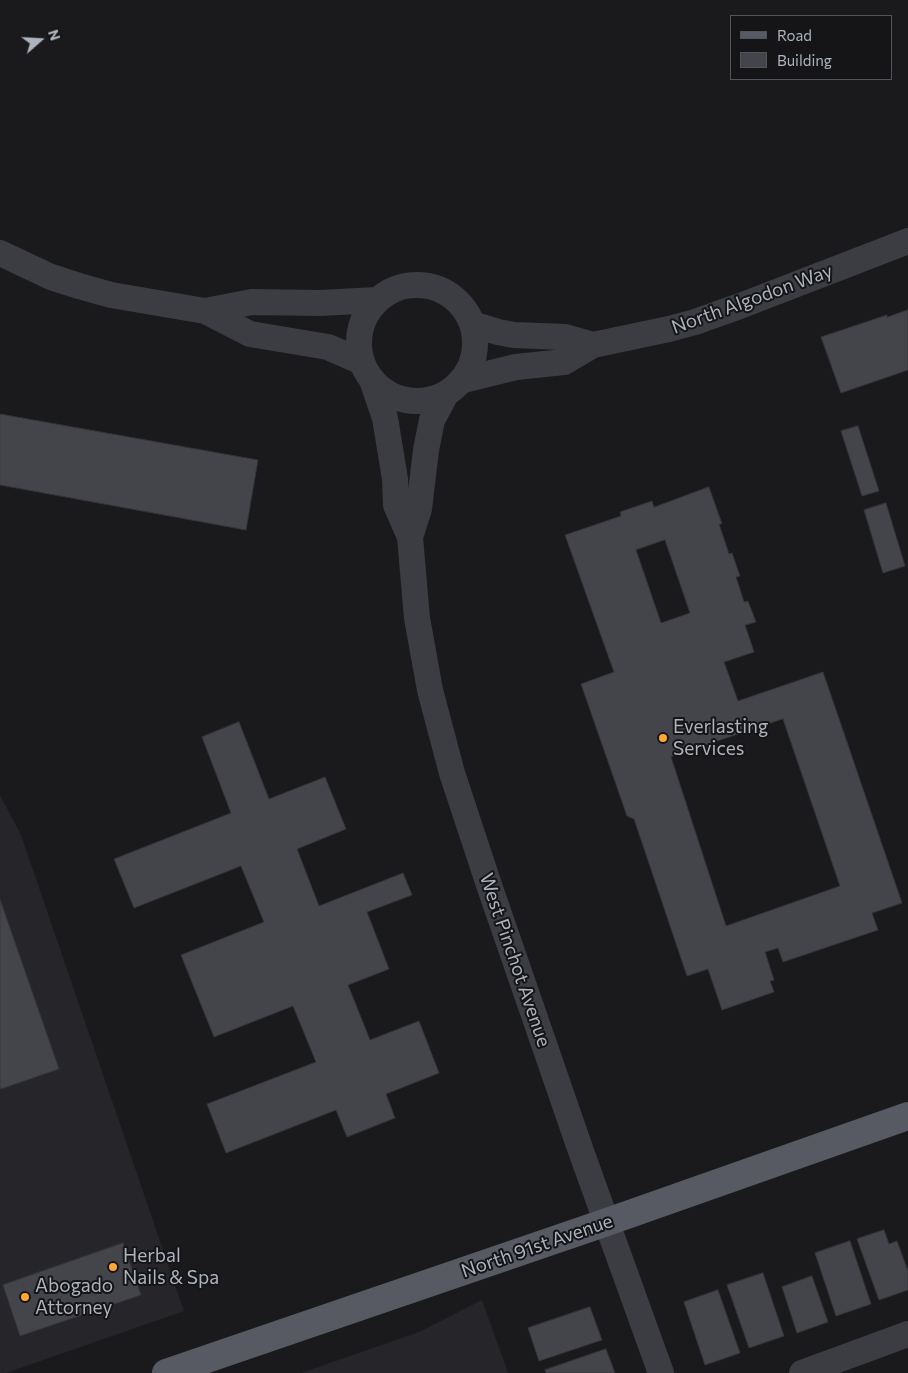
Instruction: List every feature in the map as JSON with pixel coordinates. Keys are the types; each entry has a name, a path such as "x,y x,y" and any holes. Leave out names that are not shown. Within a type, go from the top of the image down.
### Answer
{"main road":[{"name":"North 91st Avenue","path":"166,1373 607,1222 908,1116"}],"street":[{"name":"North Algodon Way","path":"454,387 516,367 564,362 593,346 695,322 908,241"},
{"path":"0,253 51,277 79,286 111,294 205,311 250,334 328,347 367,371 387,394 406,401 427,401 454,387 472,362 476,343 472,324 465,309 453,297 439,289 423,285 406,286 391,291 377,300 367,313 360,329 358,346 367,371"},
{"path":"205,311 252,302 320,303 377,300"},
{"path":"472,324 514,335 565,336 593,346"},
{"name":"West Pinchot Avenue","path":"367,371 385,418 395,479 396,506 410,536 416,618 430,690 452,774 582,1154 661,1373"},
{"name":"West Pinchot Avenue","path":"410,536 419,509 426,450 432,420 454,387"},
{"path":"802,1373 908,1334"}],"shaded area":[{"path":"0,795 21,835 184,1311 6,1373 0,1373"},
{"path":"482,1300 508,1373 301,1373 419,1332"}],"building":[{"path":"908,310 908,370 841,393 821,337"},
{"path":"0,414 258,460 246,530 0,485"},
{"path":"858,426 879,491 862,496 841,431"},
{"name":"Everlasting Services","path":"709,487 722,524 719,524 729,554 732,553 740,576 736,577 744,602 748,601 756,622 745,625 754,652 724,662 738,701 823,672 902,903 872,913 878,930 783,962 778,948 765,952 774,980 770,981 774,992 722,1010 708,969 687,976 634,819 627,816 581,684 614,672 565,535 621,516 620,512 652,501 654,507","holes":["665,540 690,613 661,623 636,550","783,719 840,886 726,926 671,757"]},
{"path":"886,503 905,566 883,573 864,510"},
{"path":"239,722 269,799 325,777 346,829 297,849 319,906 403,873 412,895 367,912 389,969 348,985 370,1040 419,1021 439,1073 386,1094 395,1118 347,1137 336,1110 226,1153 207,1104 316,1062 293,1006 214,1037 181,955 264,922 241,866 134,908 114,859 231,813 202,737"},
{"path":"0,899 59,1069 1,1089 0,1086"},
{"path":"884,1230 889,1244 897,1241 908,1271 908,1290 879,1300 857,1239"},
{"path":"850,1241 871,1304 836,1316 815,1253"},
{"path":"123,1243 141,1295 20,1336 3,1285"},
{"path":"763,1273 784,1336 749,1348 727,1285"},
{"path":"812,1276 828,1322 797,1333 782,1287"},
{"path":"718,1290 740,1353 705,1365 684,1302"},
{"path":"590,1307 602,1340 539,1361 528,1328"},
{"path":"606,1349 615,1373 546,1373 545,1370"}],"place":[{"name":"Everlasting Services","path":"663,738"},
{"name":"Herbal Nails & Spa","path":"113,1267"},
{"name":"Abogado Attorney","path":"25,1297"}]}
